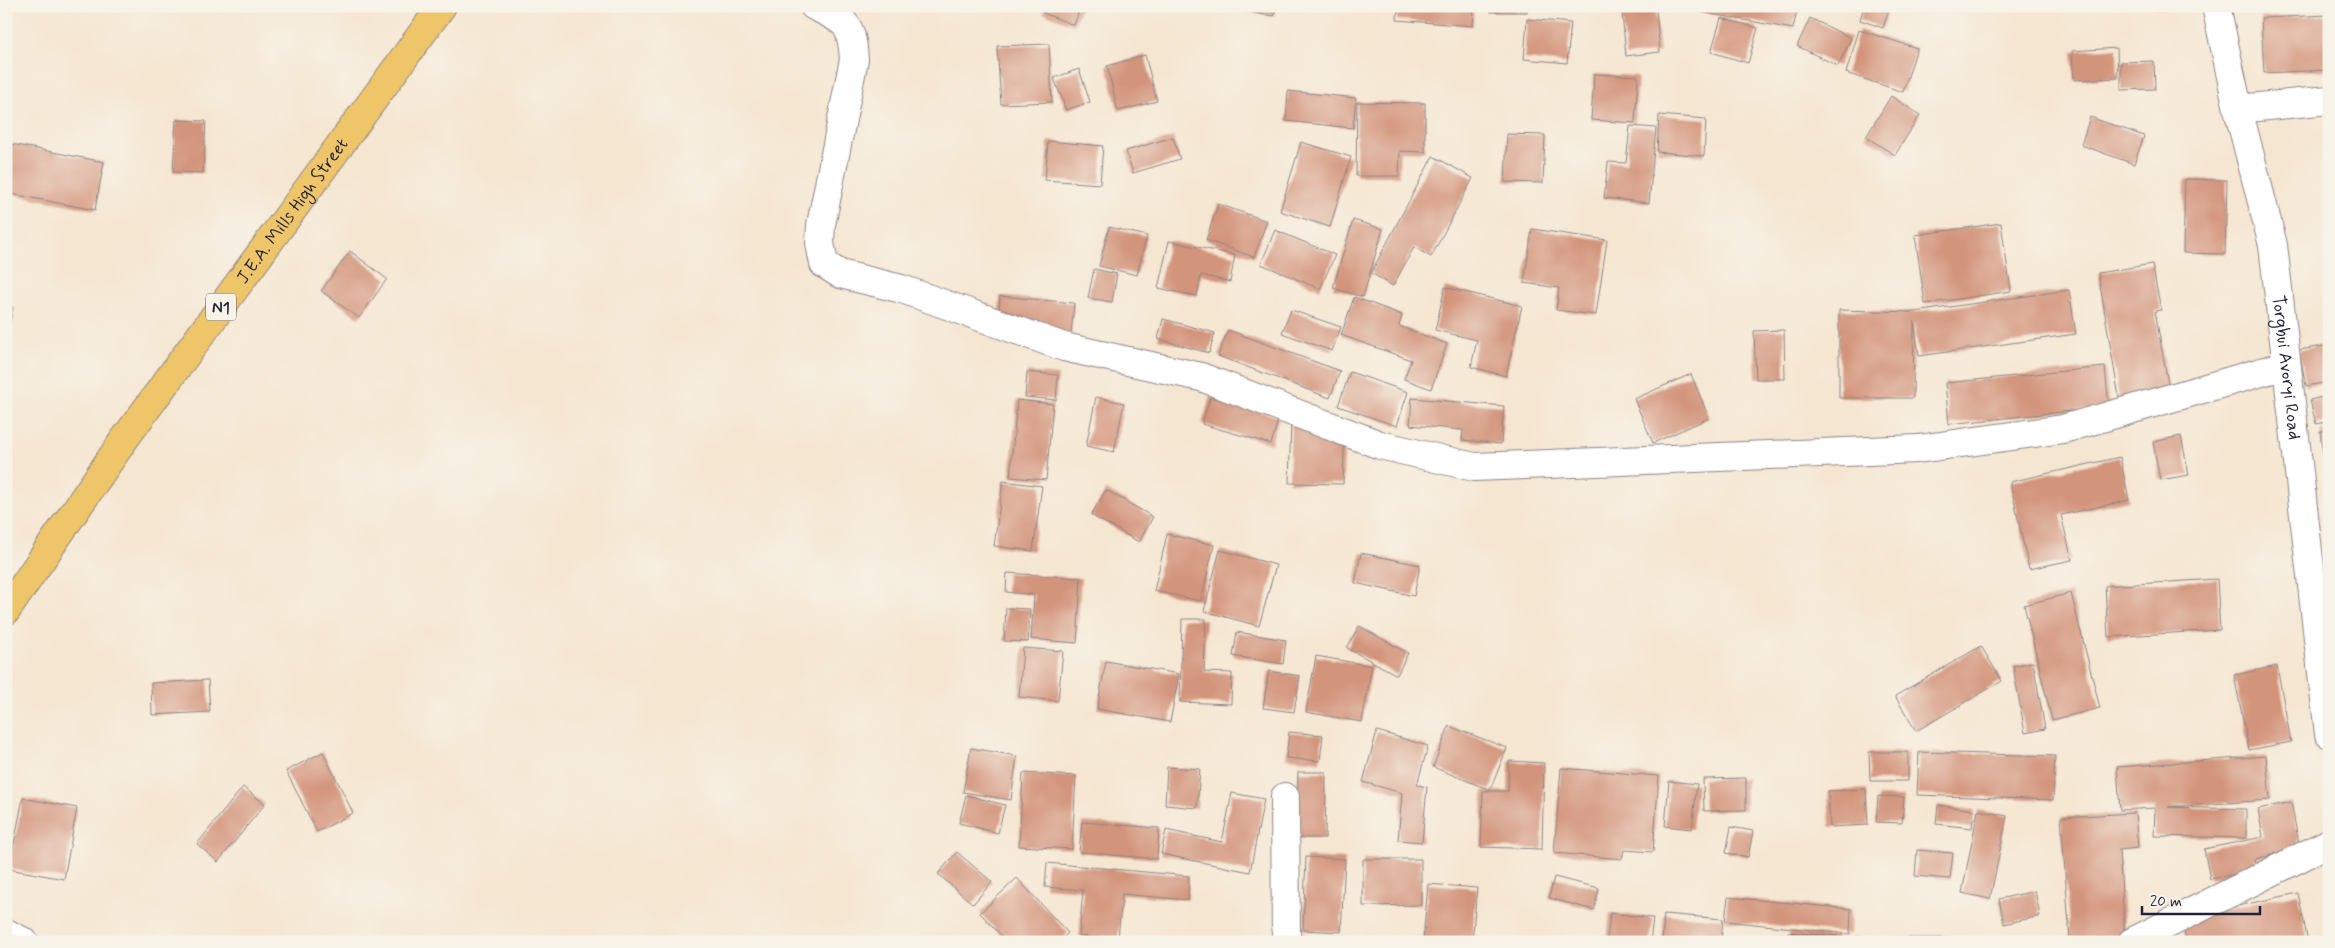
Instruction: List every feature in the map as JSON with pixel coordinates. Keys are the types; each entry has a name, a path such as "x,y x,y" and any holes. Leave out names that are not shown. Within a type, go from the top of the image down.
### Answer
{"highway":[{"name":"J.E.A. Mills High Street","path":"6,612 123,441 442,6"}],"street":[{"path":"814,6 843,20 852,35 854,59 821,225 820,243 824,264 840,274 902,289 1064,347 1201,377 1380,445 1474,467 1918,449 2063,429 2286,365"},
{"name":"Torgbui Avoryi Road","path":"2216,6 2238,109 2273,245 2329,734"},
{"path":"2238,109 2329,100"},
{"path":"1285,797 1286,942"},
{"path":"2132,942 2329,843"},
{"path":"6,933 24,942"}],"building":[{"path":"1045,6 1081,6 1074,25 1043,13"},
{"path":"1235,6 1276,6 1274,16 1235,10"},
{"path":"1398,6 1474,6 1473,26 1397,20"},
{"path":"1491,6 1527,6 1527,12 1491,12"},
{"path":"1684,6 1798,6 1793,29 1684,9"},
{"path":"1864,6 1890,6 1883,28 1860,20"},
{"path":"1956,6 1973,6 1972,11"},
{"path":"2148,6 2166,6 2165,9"},
{"path":"1656,10 1660,52 1626,56 1622,13"},
{"path":"2329,15 2329,70 2264,73 2261,18"},
{"path":"1721,18 1758,28 1748,63 1711,52"},
{"path":"1810,18 1851,38 1838,66 1797,46"},
{"path":"1527,19 1571,23 1567,63 1524,59"},
{"path":"1859,30 1917,48 1903,92 1846,73"},
{"path":"1049,44 1052,102 1001,104 997,46"},
{"path":"2117,48 2118,78 2074,80 2072,51"},
{"path":"1145,55 1157,101 1118,111 1107,66"},
{"path":"2154,61 2155,89 2121,90 2121,62"},
{"path":"1079,69 1090,102 1066,110 1054,78"},
{"path":"1594,74 1638,76 1635,123 1591,120"},
{"path":"1288,91 1356,98 1353,128 1286,121"},
{"path":"1891,96 1920,115 1895,155 1866,137"},
{"path":"1357,102 1425,103 1425,152 1400,151 1399,176 1356,176"},
{"path":"1659,115 1706,119 1704,156 1657,152"},
{"path":"2090,117 2144,136 2134,164 2081,145"},
{"path":"176,120 206,121 203,173 173,172"},
{"path":"1630,126 1656,128 1649,203 1604,198 1608,162 1626,163"},
{"path":"1507,134 1545,135 1543,183 1505,182"},
{"path":"1173,137 1180,159 1133,173 1126,151"},
{"path":"1048,141 1103,146 1100,184 1045,180"},
{"path":"1301,142 1351,157 1330,227 1280,211"},
{"path":"6,143 104,162 95,210 6,193"},
{"path":"1433,156 1473,178 1431,257 1414,247 1393,286 1371,273"},
{"path":"2185,179 2227,180 2225,254 2183,253"},
{"path":"1218,204 1267,221 1254,257 1206,240"},
{"path":"1353,220 1383,229 1363,297 1333,288"},
{"path":"2001,223 2011,291 1925,304 1915,235"},
{"path":"1109,227 1147,236 1137,275 1099,266"},
{"path":"1532,229 1607,240 1596,315 1556,310 1559,288 1524,283"},
{"path":"1275,230 1335,255 1320,289 1261,264"},
{"path":"1169,241 1235,255 1230,282 1201,275 1197,296 1158,288"},
{"path":"350,251 387,279 359,318 321,291"},
{"path":"2152,264 2161,310 2155,311 2171,400 2121,409 2098,273"},
{"path":"1094,269 1117,274 1112,302 1088,298"},
{"path":"1445,287 1522,306 1506,376 1471,367 1477,340 1435,330"},
{"path":"2069,290 2076,334 1919,356 1914,321 1913,398 1839,398 1839,310 1914,312"},
{"path":"1000,296 1074,303 1071,334 998,328"},
{"path":"1354,297 1402,315 1399,326 1447,344 1431,389 1404,379 1411,360 1341,335"},
{"path":"6,306 13,307 7,340 6,340"},
{"path":"1291,310 1341,327 1332,351 1282,333"},
{"path":"1163,319 1215,333 1209,353 1158,339"},
{"path":"1228,330 1340,371 1330,398 1218,356"},
{"path":"1784,330 1785,379 1756,379 1754,331"},
{"path":"2329,345 2329,382 2306,386 2299,350"},
{"path":"2105,367 2109,407 1949,424 1945,383"},
{"path":"1027,372 1058,375 1056,400 1025,397"},
{"path":"1350,372 1408,392 1397,426 1338,406"},
{"path":"1691,374 1709,418 1653,443 1634,399"},
{"path":"2329,395 2329,421 2316,424 2310,400"},
{"path":"1096,397 1124,403 1114,452 1086,446"},
{"path":"1210,397 1279,417 1271,444 1202,424"},
{"path":"1412,398 1504,406 1501,444 1462,440 1463,430 1410,425"},
{"path":"1017,400 1053,404 1046,480 1010,477"},
{"path":"1291,420 1345,422 1343,484 1289,483"},
{"path":"2329,430 2329,458 2323,458 2320,431"},
{"path":"2181,436 2189,475 2160,480 2153,442"},
{"path":"2120,457 2129,500 2061,515 2072,560 2029,569 2010,482"},
{"path":"1003,481 1042,486 1033,551 994,546"},
{"path":"1106,490 1153,517 1139,542 1091,515"},
{"path":"1167,534 1214,545 1201,601 1154,591"},
{"path":"1220,550 1276,565 1259,626 1204,611"},
{"path":"1361,553 1420,565 1414,596 1355,583"},
{"path":"1007,573 1081,578 1077,643 1031,639 1034,595 1006,592"},
{"path":"2217,579 2220,630 2108,637 2105,586"},
{"path":"2071,593 2100,708 2052,720 2024,605"},
{"path":"1006,608 1030,609 1028,642 1004,641"},
{"path":"1182,619 1206,619 1204,672 1232,673 1231,704 1180,702"},
{"path":"1359,626 1408,653 1397,675 1347,648"},
{"path":"1237,632 1286,640 1283,664 1233,656"},
{"path":"1981,646 2002,681 1916,731 1895,696"},
{"path":"1023,648 1063,651 1058,701 1019,697"},
{"path":"1316,656 1372,666 1362,722 1306,712"},
{"path":"1106,661 1179,674 1170,722 1097,709"},
{"path":"2033,662 2045,729 2025,733 2013,666"},
{"path":"2277,666 2291,742 2249,750 2234,675"},
{"path":"1269,671 1300,676 1294,712 1263,708"},
{"path":"208,680 210,712 152,715 151,683"},
{"path":"1449,726 1507,748 1490,790 1433,767"},
{"path":"1377,731 1428,746 1417,785 1427,787 1422,842 1398,840 1402,793 1363,782"},
{"path":"1289,732 1323,735 1320,761 1286,758"},
{"path":"971,748 1017,756 1011,800 963,792"},
{"path":"323,752 353,813 317,832 286,771"},
{"path":"1869,752 1908,752 1908,781 1870,781"},
{"path":"1919,752 2055,756 2053,800 1917,795"},
{"path":"2266,756 2270,800 2168,807 2246,809 2246,838 2154,836 2155,808 2120,810 2117,767"},
{"path":"1509,761 1544,763 1542,849 1481,847 1483,791 1508,791"},
{"path":"1167,767 1200,769 1197,808 1165,805"},
{"path":"1561,768 1659,776 1653,852 1624,850 1622,859 1554,853"},
{"path":"1298,772 1326,772 1325,838 1297,838"},
{"path":"1023,773 1076,776 1072,849 1019,846"},
{"path":"1746,778 1746,810 1704,811 1703,779"},
{"path":"1669,781 1697,784 1692,829 1665,826"},
{"path":"243,787 265,804 218,862 197,844"},
{"path":"1866,789 1868,825 1830,827 1828,791"},
{"path":"1232,793 1264,799 1250,872 1161,854 1166,830 1222,842"},
{"path":"966,795 1005,805 998,833 959,823"},
{"path":"1878,796 1904,797 1902,823 1876,822"},
{"path":"23,798 77,808 64,879 9,869"},
{"path":"2291,802 2300,849 2254,859 2257,870 2210,879 2204,849 2263,837 2258,809"},
{"path":"1938,805 1974,810 1972,828 1936,824"},
{"path":"1978,810 2007,816 1990,899 1962,893"},
{"path":"2135,813 2138,848 2119,850 2125,936 2070,940 2061,817"},
{"path":"1082,822 1159,828 1157,859 1079,852"},
{"path":"1731,827 1753,831 1748,857 1726,853"},
{"path":"1917,850 1953,853 1950,879 1915,876"},
{"path":"957,852 992,882 973,904 938,874"},
{"path":"1306,857 1345,859 1341,932 1303,930"},
{"path":"1363,859 1421,859 1421,905 1363,906"},
{"path":"1047,863 1189,876 1188,900 1122,894 1118,939 1079,936 1083,890 1045,887"},
{"path":"1554,877 1599,888 1594,910 1549,898"},
{"path":"1017,878 1068,933 1059,942 1007,942 980,913"},
{"path":"1428,884 1477,888 1472,942 1423,942"},
{"path":"2035,891 2040,916 2004,924 1999,899"},
{"path":"2298,893 2308,942 2186,942 2182,918"},
{"path":"1728,897 1851,909 1850,934 1725,921"},
{"path":"1610,913 1653,918 1650,942 1607,942"},
{"path":"1664,914 1723,919 1721,942 1662,942"},
{"path":"1788,932 1837,936 1837,942 1788,942"},
{"path":"1298,935 1333,938 1333,942 1298,942"},
{"path":"1851,938 1950,938 1950,942 1851,942"}]}
